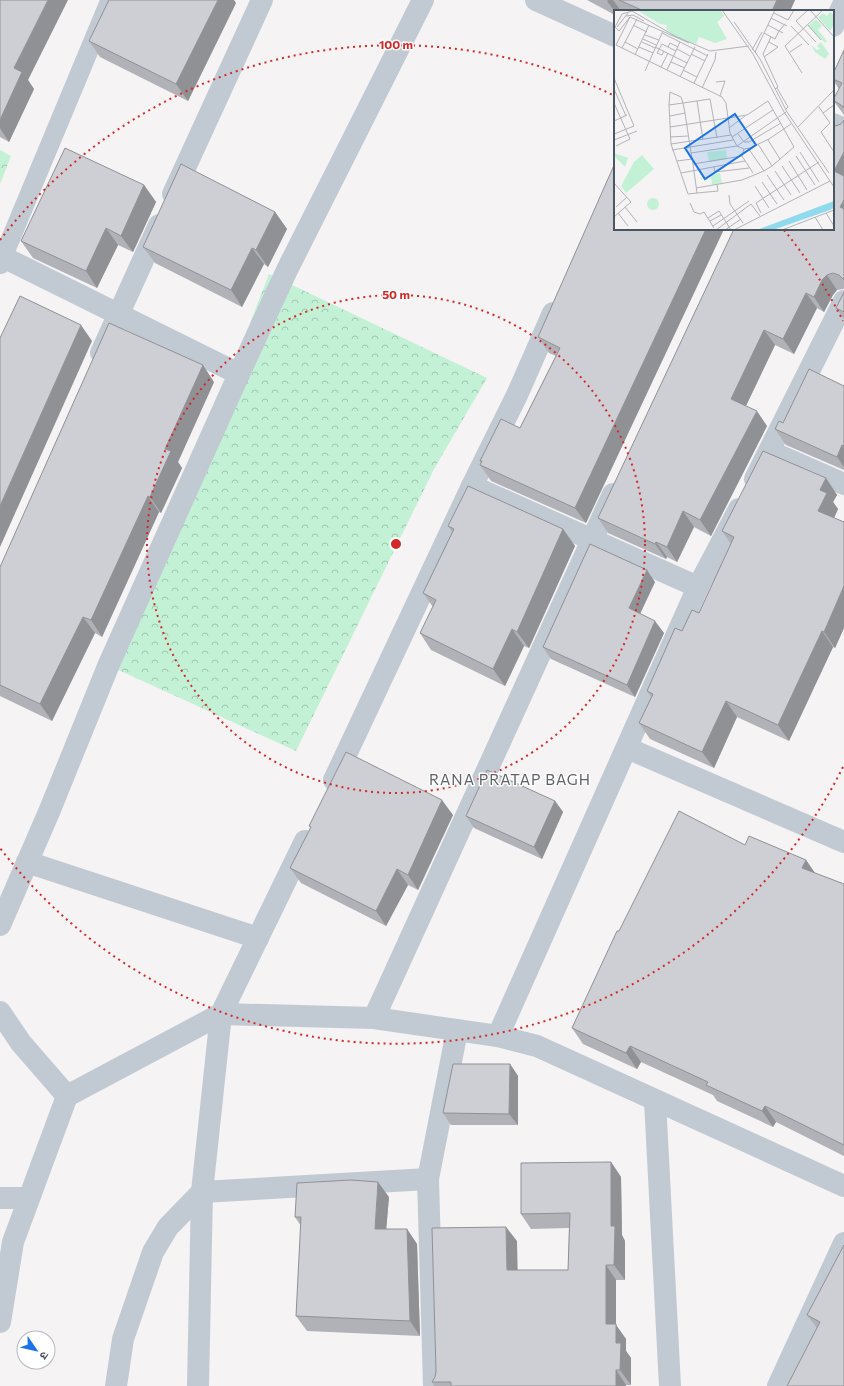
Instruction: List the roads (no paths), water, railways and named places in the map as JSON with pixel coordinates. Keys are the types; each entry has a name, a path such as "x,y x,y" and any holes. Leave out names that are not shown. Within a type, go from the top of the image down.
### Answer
{"street":[{"path":"93,371 262,0"},
{"path":"0,925 49,812 109,664 239,374 287,270 423,0"},
{"path":"539,0 614,36"},
{"path":"834,24 844,3"},
{"path":"834,124 844,129"},
{"path":"2,260 118,314 239,374"},
{"path":"325,800 472,486 517,395 561,295"},
{"path":"498,1036 698,587 769,452 844,301"},
{"path":"769,452 844,484"},
{"path":"374,1018 622,474"},
{"path":"472,486 698,587"},
{"path":"627,748 844,842"},
{"path":"198,1386 202,1192 221,1014 315,821"},
{"path":"27,862 258,938"},
{"path":"0,1012 22,1043 67,1096"},
{"path":"0,1322 13,1242 67,1096 221,1014 374,1018 498,1036 536,1046 844,1186"},
{"path":"434,1386 428,1179 457,1031"},
{"path":"655,1101 670,1386"},
{"path":"116,1386 123,1339 153,1252 168,1227 202,1192 428,1179"},
{"path":"0,1198 29,1198"},
{"path":"778,1386 844,1242"}],"lane":[{"path":"2,260 110,0"}],"district":[{"name":"RANA PRATAP BAGH","path":"510,780"}]}
